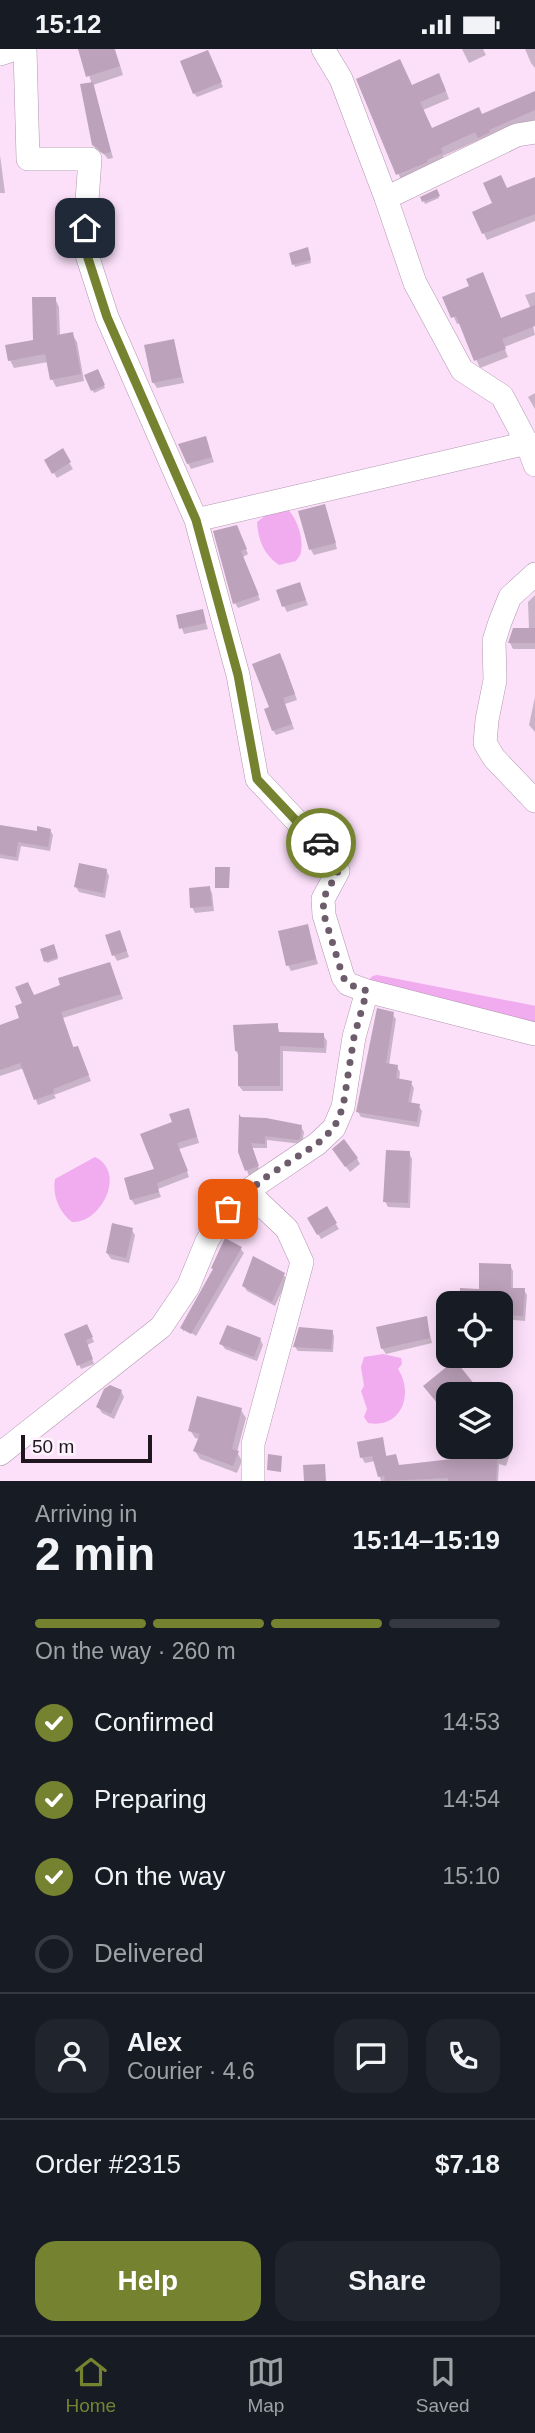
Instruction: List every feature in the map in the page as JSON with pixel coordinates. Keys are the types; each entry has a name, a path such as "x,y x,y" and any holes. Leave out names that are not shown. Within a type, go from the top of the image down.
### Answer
{"street":[{"path":"0,54 15,49"},
{"path":"24,49 28,159 90,159 86,252 107,317 196,520 238,675 257,779 304,829 323,844 338,871 323,899 324,915 343,977 348,984 367,991 535,1034"},
{"path":"323,49 341,79 415,283 462,370 502,395 527,443 535,465"},
{"path":"386,198 517,135 535,132"},
{"path":"196,520 527,443"},
{"path":"535,574 510,597 494,641 495,680 485,743 494,758 535,801"},
{"path":"0,1454 161,1327 188,1287 207,1241 228,1209 247,1191 317,1144 334,1128 343,1107 354,1037 367,991"},
{"path":"247,1191 287,1229 302,1262 253,1444 253,1481"}],"shaded area":[{"path":"283,505 295,519 302,545 296,561 279,565 269,557 263,547 257,522"},
{"path":"95,1157 104,1164 109,1174 106,1196 92,1215 72,1222 57,1203 55,1179"},
{"path":"383,1354 401,1358 402,1364 398,1369 403,1378 405,1398 397,1415 380,1423 368,1423 364,1417 367,1409 361,1391 364,1386 361,1367 364,1357"}],"building":[{"path":"78,49 114,49 120,66 86,77"},
{"path":"208,50 222,82 193,94 180,61"},
{"path":"400,59 412,85 439,73 446,91 420,102 432,128 479,107 482,114 535,91 535,110 489,130 490,132 478,138 475,132 441,148 443,153 427,160 428,162 396,175 356,79"},
{"path":"93,82 111,152 103,154 92,145 80,84"},
{"path":"501,175 507,188 535,177 535,214 482,234 472,212 492,203 483,183"},
{"path":"437,189 440,196 422,202 420,197"},
{"path":"308,247 311,260 292,265 289,253"},
{"path":"483,272 501,318 535,305 535,326 502,339 506,349 474,361 456,316 451,318 442,297 469,286 466,279"},
{"path":"32,297 56,297 57,335 73,332 81,374 50,380 45,354 8,361 5,345 33,340"},
{"path":"174,339 182,377 152,383 144,345"},
{"path":"98,369 105,385 91,391 84,375"},
{"path":"206,436 212,457 187,464 178,444"},
{"path":"63,448 71,462 52,474 44,460"},
{"path":"325,504 336,543 309,550 298,511"},
{"path":"237,525 247,549 241,551 259,595 233,604 213,531"},
{"path":"300,582 306,600 282,607 276,590"},
{"path":"203,609 206,623 179,629 176,615"},
{"path":"513,628 535,628 535,643 508,643"},
{"path":"280,653 295,694 283,698 292,724 272,731 264,709 269,707 252,664"},
{"path":"0,825 37,831 37,826 51,829 48,847 18,842 16,857 0,854"},
{"path":"79,863 107,869 103,893 74,887"},
{"path":"215,867 230,867 229,888 215,888"},
{"path":"210,886 212,906 190,908 189,888"},
{"path":"308,924 316,959 286,966 278,931"},
{"path":"120,930 127,951 112,956 105,935"},
{"path":"54,944 58,957 44,962 40,949"},
{"path":"110,962 121,994 61,1012 73,1047 78,1046 89,1075 53,1089 54,1093 34,1100 20,1063 0,1070 0,1025 19,1018 15,1006 22,1003 15,987 28,982 34,995 60,985 58,978"},
{"path":"377,1008 394,1012 386,1063 398,1065 396,1078 412,1081 408,1102 420,1104 417,1122 356,1112"},
{"path":"278,1023 278,1032 324,1033 324,1048 280,1046 280,1086 238,1086 238,1051 235,1051 233,1025"},
{"path":"189,1108 197,1137 177,1143 188,1171 157,1183 159,1192 130,1200 124,1178 154,1169 140,1134 172,1122 169,1114"},
{"path":"239,1114 241,1117 266,1118 302,1125 300,1139 265,1136 265,1144 251,1143 259,1166 245,1171 238,1152"},
{"path":"344,1139 358,1158 345,1167 332,1149"},
{"path":"386,1150 410,1151 408,1203 383,1202"},
{"path":"327,1206 337,1223 317,1235 307,1218"},
{"path":"112,1223 133,1228 126,1258 106,1253"},
{"path":"225,1238 242,1247 191,1334 180,1328 213,1269 211,1268"},
{"path":"253,1256 285,1273 272,1302 242,1286"},
{"path":"479,1263 511,1264 511,1288 525,1288 523,1316 513,1316 513,1291 460,1291 460,1288 479,1289"},
{"path":"427,1316 430,1338 381,1349 376,1327"},
{"path":"87,1324 93,1337 86,1340 93,1359 77,1366 64,1334"},
{"path":"227,1325 261,1338 254,1357 219,1344"},
{"path":"299,1327 333,1330 331,1349 293,1347"},
{"path":"445,1368 461,1368 473,1382 436,1382 436,1402 423,1386"},
{"path":"110,1385 122,1390 111,1414 96,1407 104,1389"},
{"path":"197,1396 242,1408 232,1449 239,1451 233,1466 193,1451 200,1434 188,1431"},
{"path":"383,1437 386,1456 396,1454 399,1465 452,1459 497,1459 496,1481 448,1481 448,1478 385,1481 384,1476 378,1477 372,1456 360,1458 357,1442"},
{"path":"268,1454 282,1456 281,1472 267,1470"},
{"path":"325,1464 326,1481 304,1481 303,1465"}],"waterway":[{"path":"377,984 535,1015"}],"way so far":[{"path":"228,1209 263,1179 317,1144 334,1128 343,1107 354,1037 367,991 348,984 343,977 324,915 323,899 338,871 333,858 321,843"}],"route":[{"path":"85,228 86,252 107,317 196,520 238,675 252,739 257,779 304,829 321,843"}]}
